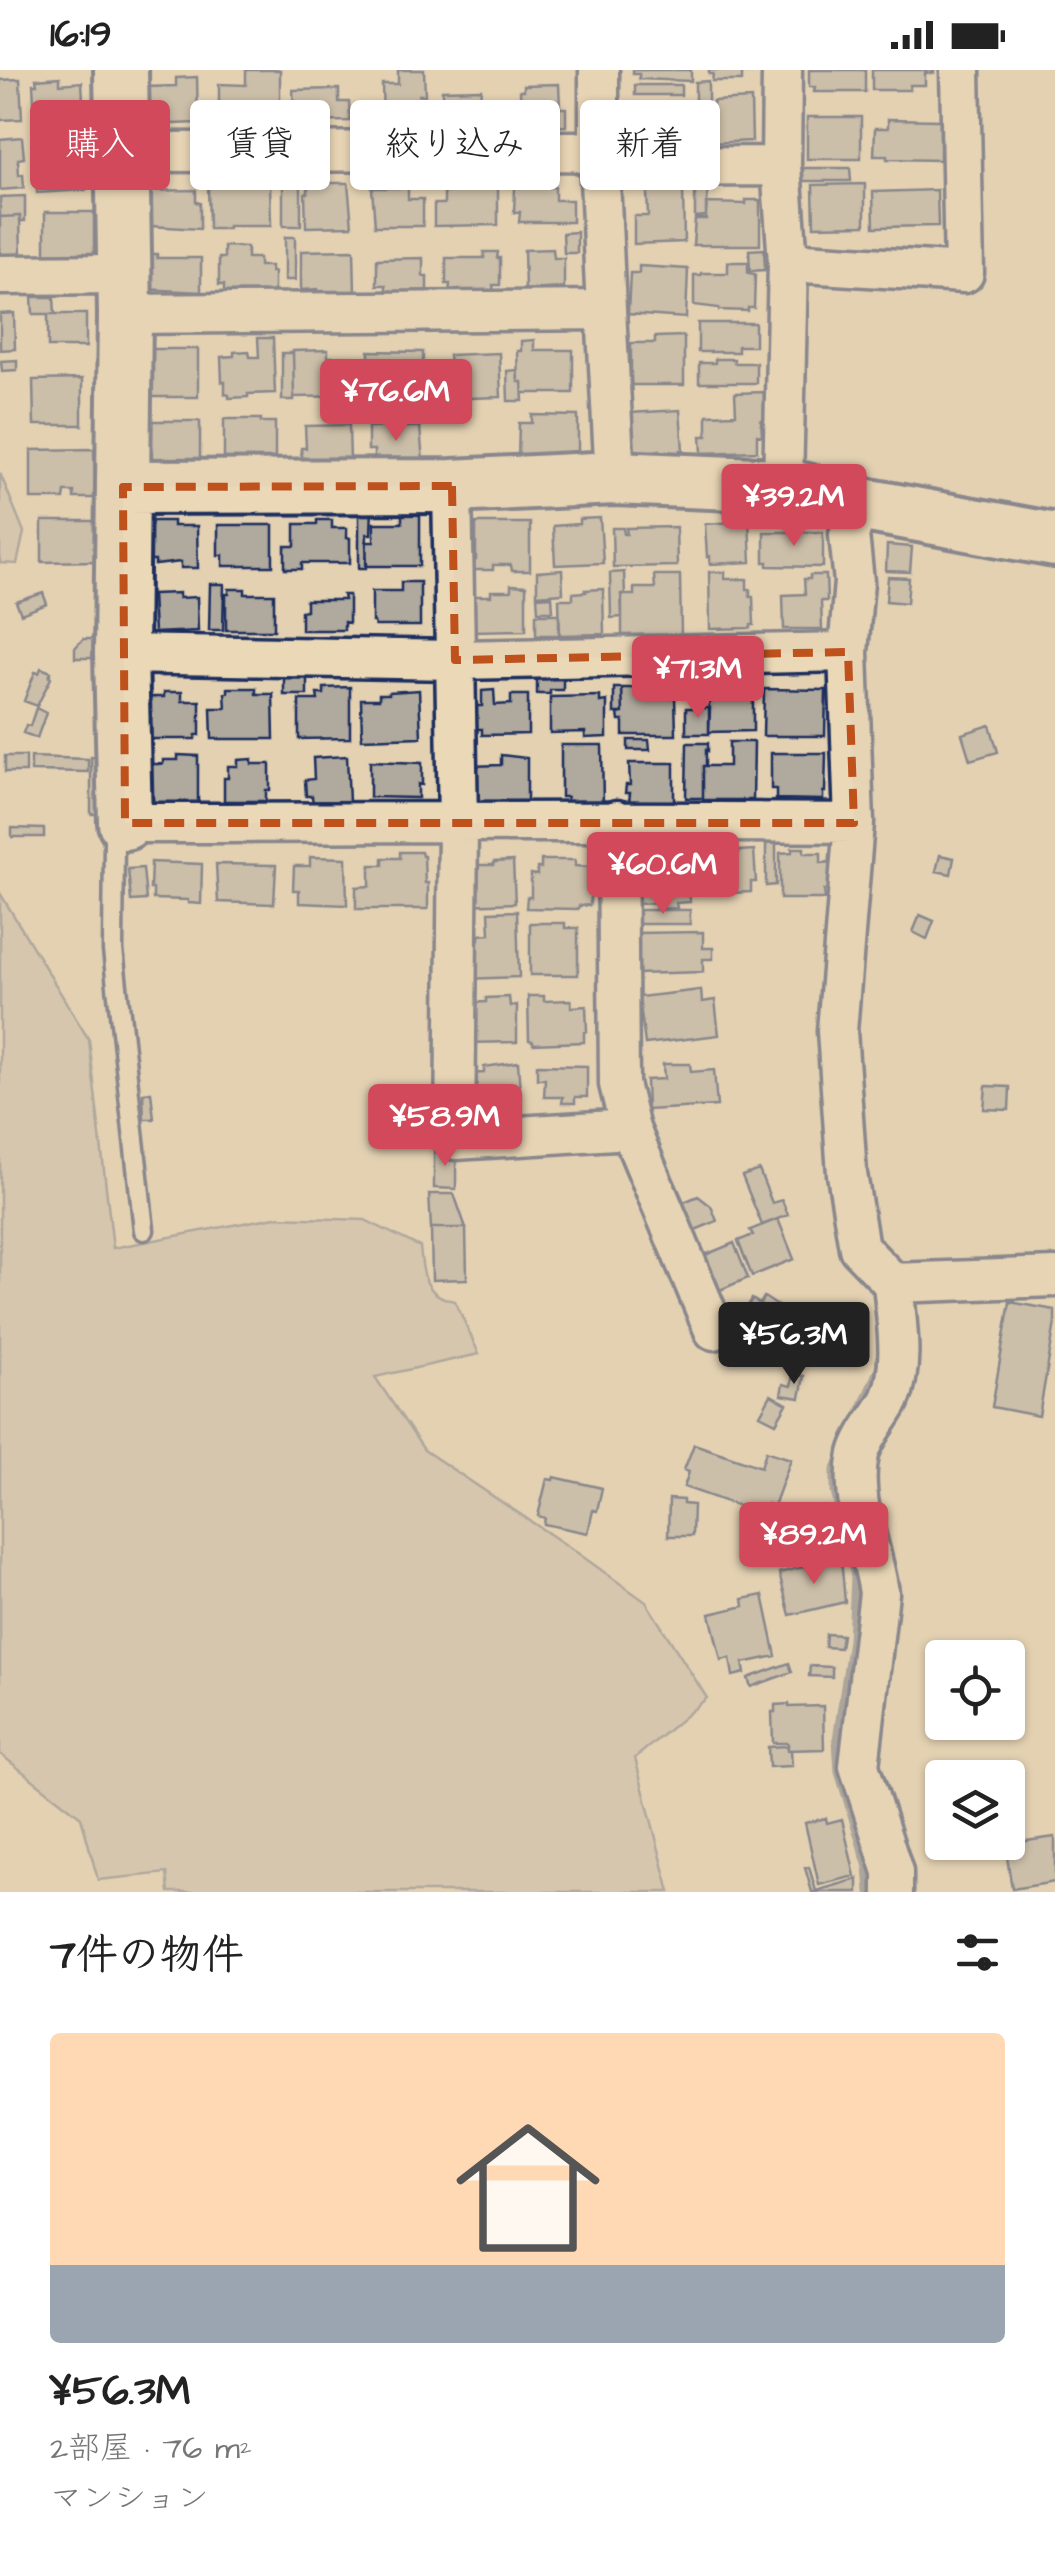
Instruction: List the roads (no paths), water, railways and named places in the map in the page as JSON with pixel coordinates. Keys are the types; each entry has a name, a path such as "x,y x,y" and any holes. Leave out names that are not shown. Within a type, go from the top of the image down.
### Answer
{"street":[{"path":"120,70 121,100"},
{"path":"600,70 600,100"},
{"path":"782,70 781,166 788,262 783,485"},
{"path":"788,262 964,273 960,70"},
{"path":"170,152 580,152"},
{"path":"720,166 781,166"},
{"path":"123,190 121,654 125,823 617,820 854,823"},
{"path":"600,190 615,478"},
{"path":"0,275 124,294 606,310"},
{"path":"123,488 452,486 615,478 783,485 859,504 1055,540"},
{"path":"452,486 458,823 455,1140 630,1129"},
{"path":"859,504 849,535 854,582 848,652 854,823 837,1031 847,1174 858,1248 893,1283 898,1358 892,1396 860,1452 858,1493 879,1593 860,1766 893,1872 893,1892"},
{"path":"121,654 455,660 848,652"},
{"path":"617,820 619,1084 630,1129 714,1330"},
{"path":"893,1283 1055,1277"}],"lane":[{"path":"125,823 114,839 114,950 144,1230"}],"waterway":[{"path":"857,1419 880,1359"},
{"path":"843,1451 835,1471 835,1492 855,1577 852,1640 837,1740 839,1772 868,1867 870,1892"}]}
